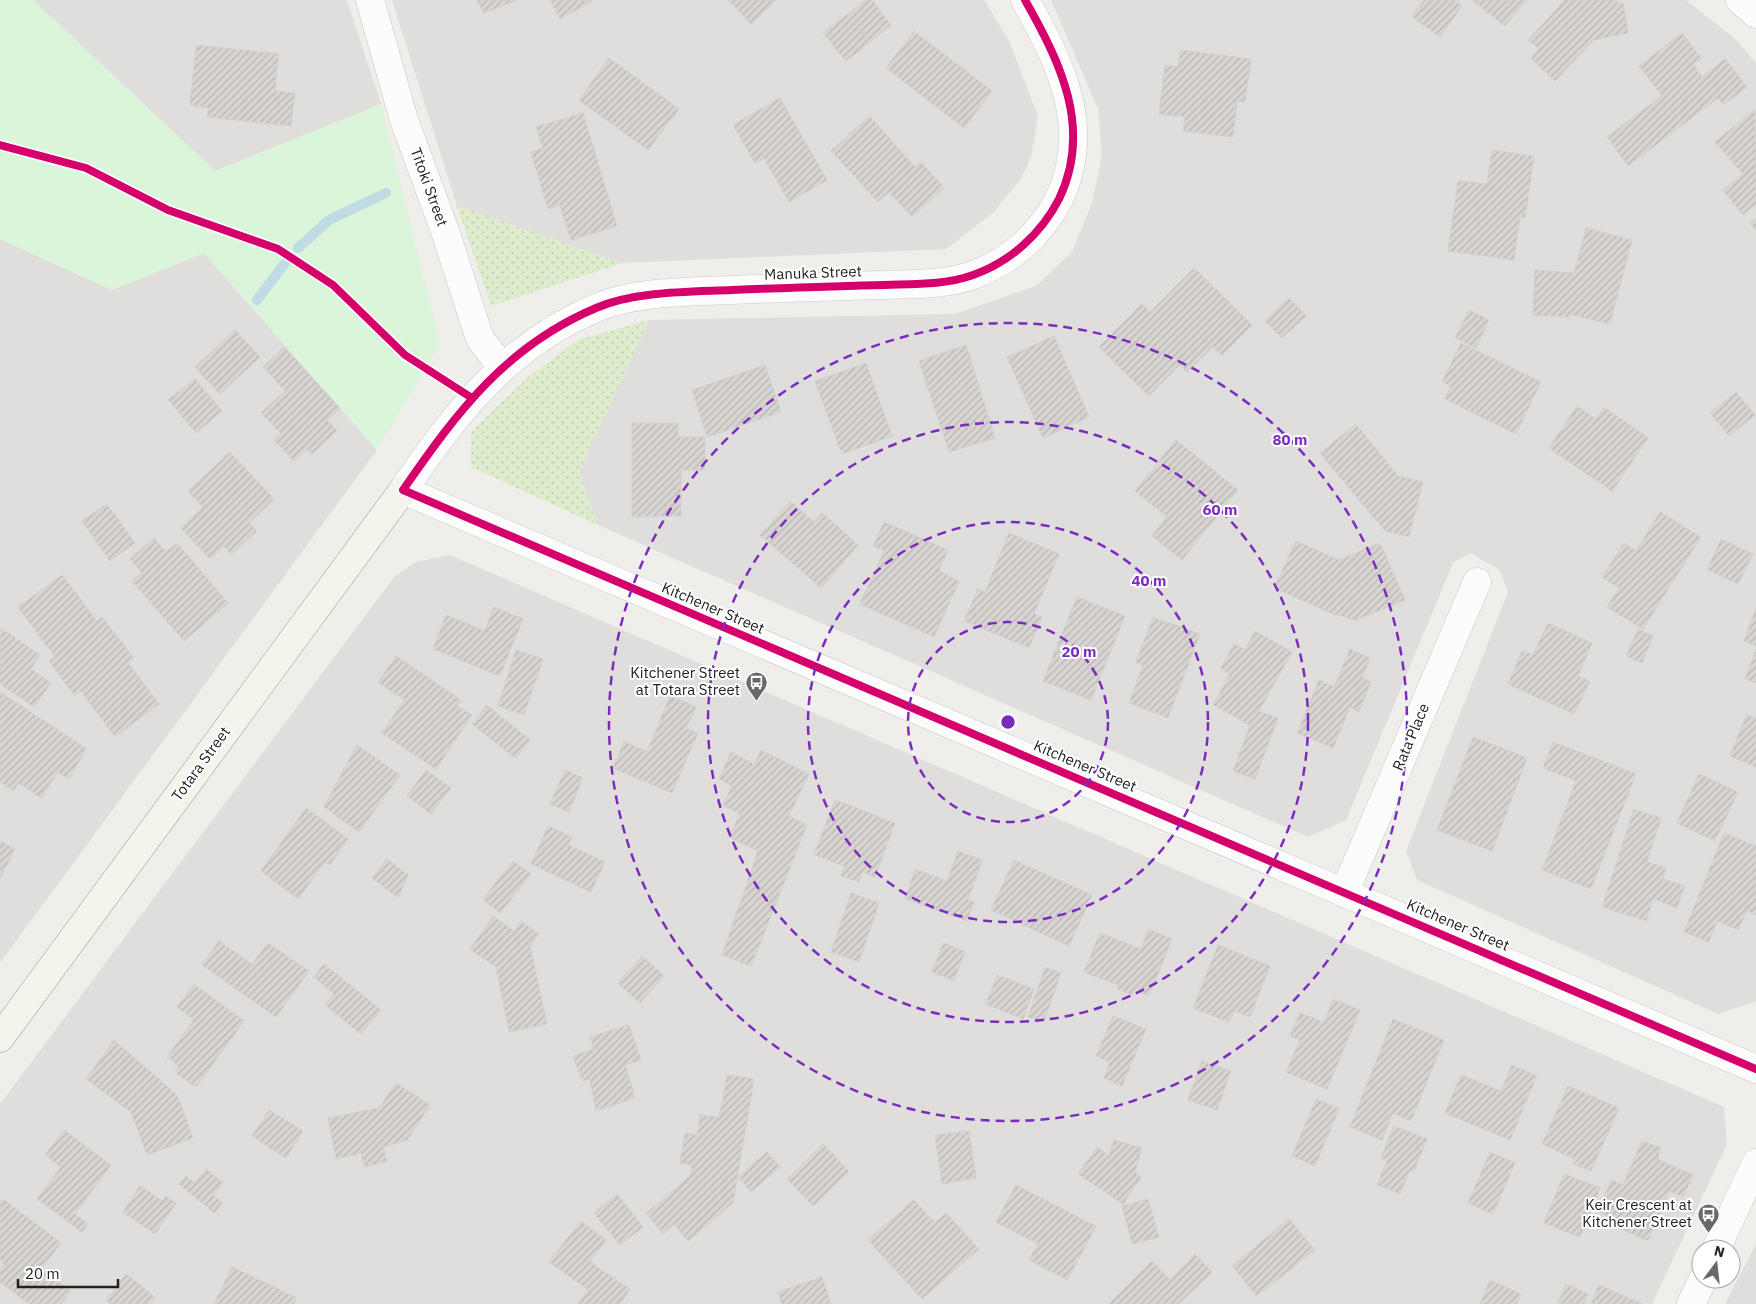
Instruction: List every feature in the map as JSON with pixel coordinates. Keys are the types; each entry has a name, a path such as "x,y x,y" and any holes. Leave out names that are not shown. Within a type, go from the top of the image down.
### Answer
{"street":[{"name":"Titoki Street","path":"370,0 404,120 445,231 478,333 481,340 502,367"},
{"name":"Manuka Street","path":"403,490 443,433 502,367 530,343 598,307 637,298 688,292 928,283 972,276 1010,257 1035,234 1052,213 1065,186 1072,156 1072,118 1065,82 1053,50 1025,0"},
{"path":"1740,0 1756,14"},
{"name":"Kitchener Street","path":"403,490 1756,1069"},
{"name":"Totara Street","path":"0,1038 403,490"},
{"name":"Rata Place","path":"1345,892 1477,582"},
{"path":"1721,1239 1756,1163"},
{"path":"1691,1304 1698,1289"}],"shaded area":[{"path":"33,0 347,0 381,104 215,171"},
{"path":"392,0 984,0 1009,41 1038,116 1031,158 1020,180 994,212 946,249 622,263 457,206"},
{"path":"1051,0 1686,0 1734,38 1756,63 1756,1001 1718,1014 1417,880 1406,851 1508,592 1499,570 1471,553 1453,563 1346,820 1308,837 598,525 579,471 649,320 955,314 1036,286 1072,252 1092,203 1102,156 1098,109"},
{"path":"0,239 112,290 204,253 377,450 0,963"},
{"path":"450,555 1724,1107 1727,1144 1652,1304 0,1304 0,1104 395,576 416,562"},
{"path":"1756,1244 1756,1304 1725,1304 1733,1289 1741,1289 1741,1273"}],"green space":[{"path":"0,0 33,0 215,171 381,104 440,344 377,450 204,253 112,290 0,239"},
{"path":"457,206 622,263 491,306"},
{"path":"649,320 579,471 598,525 471,467 471,432 528,377 578,340"}],"building":[{"path":"477,0 517,0 484,13"},
{"path":"550,0 594,0 560,19"},
{"path":"728,0 776,0 751,24"},
{"path":"865,0 872,0 891,25 870,42 848,14"},
{"path":"1424,0 1454,0 1462,6 1440,37 1412,17"},
{"path":"1472,0 1526,0 1505,26"},
{"path":"1565,0 1617,0 1617,3 1623,3 1628,33 1594,40 1555,81 1531,58 1539,49 1528,40"},
{"path":"848,14 870,42 846,61 823,33"},
{"path":"914,31 992,91 964,128 886,68"},
{"path":"1682,33 1701,58 1693,64 1702,77 1725,59 1747,87 1723,105 1718,98 1628,166 1607,137 1662,96 1639,66"},
{"path":"196,45 279,54 275,91 295,93 291,126 207,117 209,108 190,105"},
{"path":"1180,50 1251,59 1245,102 1237,101 1233,137 1183,131 1185,117 1159,114 1165,65 1178,67"},
{"path":"609,58 679,109 648,150 579,100"},
{"path":"780,98 827,180 789,202 764,158 755,163 733,125"},
{"path":"1755,109 1756,204 1743,215 1723,190 1743,174 1715,142"},
{"path":"583,113 617,226 571,240 560,205 548,209 531,152 543,148 536,127"},
{"path":"869,116 915,167 921,162 944,188 912,217 889,192 878,202 831,151"},
{"path":"1492,150 1534,156 1525,218 1520,217 1514,260 1448,251 1458,181 1487,184"},
{"path":"1756,218 1756,230 1750,223"},
{"path":"1586,228 1632,240 1610,324 1569,314 1569,317 1533,315 1535,270 1574,273"},
{"path":"1194,268 1252,325 1222,355 1213,347 1187,372 1180,365 1149,396 1099,347 1142,304 1150,312"},
{"path":"1289,298 1306,316 1282,338 1265,321"},
{"path":"1469,310 1489,320 1476,348 1455,338"},
{"path":"235,330 260,357 220,394 195,367"},
{"path":"1054,336 1089,417 1043,438 1007,357"},
{"path":"1461,343 1541,382 1516,434 1445,399 1451,387 1442,382"},
{"path":"966,345 995,438 949,452 919,361"},
{"path":"284,347 340,408 327,420 337,430 312,454 307,449 294,461 274,440 281,434 261,413 285,391 263,367"},
{"path":"866,363 892,436 842,454 815,381"},
{"path":"765,365 781,412 707,437 692,390"},
{"path":"195,379 222,411 196,433 168,400"},
{"path":"1736,392 1755,415 1729,436 1710,413"},
{"path":"1577,406 1596,419 1604,407 1648,438 1612,491 1549,448"},
{"path":"632,423 678,423 678,437 705,437 705,470 681,470 681,516 632,517"},
{"path":"1356,424 1398,476 1423,482 1409,537 1385,531 1320,453"},
{"path":"1176,440 1238,490 1182,560 1152,536 1167,517 1135,491"},
{"path":"230,452 274,499 249,523 257,531 231,555 224,546 210,559 181,528 203,507 188,491"},
{"path":"790,501 814,522 822,513 858,545 821,588 760,535"},
{"path":"107,504 135,543 110,561 82,521"},
{"path":"1660,512 1701,537 1643,629 1607,607 1619,588 1602,577 1624,543 1636,551"},
{"path":"884,522 948,550 939,571 959,581 934,637 860,604 884,551 873,546"},
{"path":"1009,533 1059,554 1034,614 1042,617 1029,648 964,621 978,589 985,592"},
{"path":"154,538 166,552 177,543 228,603 184,641 132,581 142,573 130,559"},
{"path":"1721,539 1753,554 1738,584 1707,569"},
{"path":"1296,541 1339,560 1380,543 1405,600 1356,620 1333,614 1274,588"},
{"path":"62,575 97,621 102,617 134,658 128,663 159,704 115,737 81,691 75,696 49,661 55,657 18,607"},
{"path":"1077,597 1125,616 1091,700 1043,681"},
{"path":"494,607 523,619 500,676 433,649 446,615 485,631"},
{"path":"1756,608 1756,646 1744,641"},
{"path":"1153,617 1200,634 1168,718 1129,703 1143,665 1136,662"},
{"path":"1548,623 1592,643 1578,676 1590,681 1574,714 1508,684 1522,651 1533,655"},
{"path":"1,628 40,655 31,669 51,683 34,707 0,684"},
{"path":"1638,629 1653,636 1642,663 1626,656"},
{"path":"1255,631 1292,652 1259,711 1278,718 1255,779 1233,771 1250,725 1213,705 1230,674 1221,668 1234,644 1245,650"},
{"path":"1350,649 1370,658 1362,678 1371,682 1359,712 1350,707 1333,748 1297,733 1319,680 1334,687"},
{"path":"1756,649 1756,683 1745,679"},
{"path":"516,650 543,659 524,715 498,706"},
{"path":"396,656 461,700 457,706 472,715 436,769 382,733 404,700 378,682"},
{"path":"0,692 87,749 68,779 58,772 41,798 19,783 13,791 0,782"},
{"path":"670,696 696,707 686,728 698,733 672,793 613,768 624,741 647,752"},
{"path":"487,705 530,740 515,758 472,724"},
{"path":"1747,714 1756,718 1756,767 1730,756"},
{"path":"1473,737 1527,758 1492,851 1437,830"},
{"path":"1553,742 1636,774 1591,889 1542,870 1576,781 1543,768"},
{"path":"357,745 400,775 359,832 324,807"},
{"path":"761,750 809,774 789,816 807,825 751,966 722,955 758,851 729,837 740,814 723,805 732,786 719,779 731,752 754,764"},
{"path":"426,770 451,788 431,814 407,796"},
{"path":"565,770 583,778 569,812 550,804"},
{"path":"1699,774 1738,792 1715,841 1677,823"},
{"path":"835,800 895,823 875,877 862,872 859,882 841,876 844,866 814,854"},
{"path":"306,808 348,839 330,865 325,862 298,899 261,871"},
{"path":"1634,809 1661,818 1647,862 1666,868 1663,879 1685,886 1677,908 1653,899 1646,921 1602,907"},
{"path":"548,826 572,837 568,845 605,862 591,892 531,864"},
{"path":"1724,833 1756,846 1756,915 1746,911 1739,930 1717,921 1709,942 1684,932"},
{"path":"0,841 15,849 0,879"},
{"path":"958,851 982,860 968,900 974,902 967,921 905,899 915,869 947,881"},
{"path":"387,859 408,875 398,898 372,878"},
{"path":"1014,860 1092,895 1069,946 991,910"},
{"path":"513,861 531,874 500,913 483,899"},
{"path":"851,893 879,903 859,962 831,952"},
{"path":"493,916 514,931 521,921 539,934 530,946 547,1024 509,1032 496,967 470,949"},
{"path":"1148,929 1172,939 1149,996 1134,990 1132,995 1118,989 1119,985 1084,972 1100,933 1141,949"},
{"path":"219,941 252,964 268,943 309,971 276,1017 202,965"},
{"path":"943,943 965,952 954,981 932,972"},
{"path":"1218,945 1270,966 1250,1017 1234,1011 1229,1022 1193,1008"},
{"path":"642,956 664,976 640,1003 618,983"},
{"path":"324,964 381,1010 361,1034 325,1005 334,994 314,977"},
{"path":"1045,967 1061,973 1044,1022 1028,1017"},
{"path":"997,975 1034,989 1023,1019 986,1004"},
{"path":"194,984 244,1021 196,1087 175,1072 179,1066 167,1057 194,1020 177,1007"},
{"path":"1333,999 1360,1010 1327,1089 1286,1072 1300,1040 1290,1036 1300,1013 1324,1022"},
{"path":"1113,1016 1146,1029 1122,1086 1104,1078 1110,1062 1096,1056"},
{"path":"1393,1019 1444,1040 1411,1121 1393,1113 1382,1140 1350,1127"},
{"path":"629,1025 641,1060 625,1065 635,1098 596,1111 590,1079 582,1081 573,1056 594,1049 590,1037"},
{"path":"114,1040 177,1095 193,1138 147,1155 131,1112 86,1079"},
{"path":"1202,1061 1231,1071 1217,1110 1188,1100"},
{"path":"1512,1065 1537,1076 1510,1140 1445,1113 1461,1075 1501,1091"},
{"path":"727,1075 754,1079 733,1203 688,1241 674,1224 663,1234 646,1213 690,1176 692,1165 680,1163 685,1133 697,1135 700,1114 719,1118"},
{"path":"396,1083 430,1105 407,1140 383,1147 387,1161 365,1167 361,1153 336,1159 328,1118 379,1108"},
{"path":"1568,1086 1619,1108 1591,1171 1574,1164 1576,1160 1542,1144"},
{"path":"1316,1099 1339,1109 1315,1166 1292,1156"},
{"path":"269,1110 303,1131 286,1158 252,1136"},
{"path":"1394,1126 1427,1139 1414,1171 1410,1170 1400,1194 1377,1185 1387,1161 1381,1158"},
{"path":"64,1130 111,1165 75,1214 88,1224 82,1232 37,1199 61,1167 45,1155"},
{"path":"969,1131 976,1178 942,1184 935,1135"},
{"path":"1114,1140 1142,1148 1135,1172 1141,1177 1123,1204 1078,1174 1097,1147 1109,1156"},
{"path":"1642,1141 1661,1148 1657,1159 1693,1175 1683,1197 1669,1191 1648,1241 1607,1223 1610,1217 1598,1212 1611,1180 1623,1185"},
{"path":"823,1144 849,1171 813,1206 787,1179"},
{"path":"767,1152 780,1167 751,1192 738,1177"},
{"path":"1490,1152 1515,1163 1493,1214 1468,1203"},
{"path":"206,1169 223,1183 213,1195 223,1203 214,1213 179,1184 186,1176 195,1183"},
{"path":"1564,1174 1600,1188 1580,1237 1544,1223"},
{"path":"1016,1185 1096,1226 1067,1280 1029,1260 1038,1244 996,1222"},
{"path":"140,1186 162,1201 166,1196 176,1203 155,1234 123,1212"},
{"path":"617,1194 643,1227 620,1245 594,1213"},
{"path":"3,1199 61,1243 41,1269 71,1291 61,1304 29,1304 0,1282 0,1269 4,1264 0,1260 0,1202"},
{"path":"1148,1199 1159,1237 1132,1244 1122,1206"},
{"path":"914,1200 935,1223 946,1213 979,1249 922,1299 868,1240"},
{"path":"1289,1219 1315,1250 1257,1296 1232,1266"},
{"path":"581,1221 606,1240 590,1262 630,1289 620,1304 578,1304 588,1290 549,1262"},
{"path":"1195,1254 1212,1272 1179,1304 1109,1304 1152,1261 1170,1280"},
{"path":"232,1267 297,1298 294,1304 214,1304"},
{"path":"126,1274 155,1297 149,1304 111,1304 106,1300"},
{"path":"822,1277 831,1304 782,1304 778,1292"},
{"path":"1490,1280 1521,1294 1517,1304 1480,1304"},
{"path":"1566,1284 1588,1294 1584,1304 1558,1303"},
{"path":"1599,1285 1643,1304 1591,1304"}],"waterway":[{"path":"298,248 329,220 386,193"},
{"path":"257,300 285,263"}],"cycle path":[{"path":"1025,0 1050,47 1060,71 1068,96 1072,121 1073,147 1069,173 1052,212 1034,235 1012,254 1000,263 987,269 952,281 918,284 663,293 611,302 564,324 535,342 510,362 464,408 403,490 1756,1069"},
{"path":"0,145 86,168 168,210 278,249 333,285 405,355 472,398"}],"place":[{"name":"Kitchener Street at Totara Street","path":"756,701"},
{"name":"Keir Crescent at Kitchener Street","path":"1708,1233"}]}
